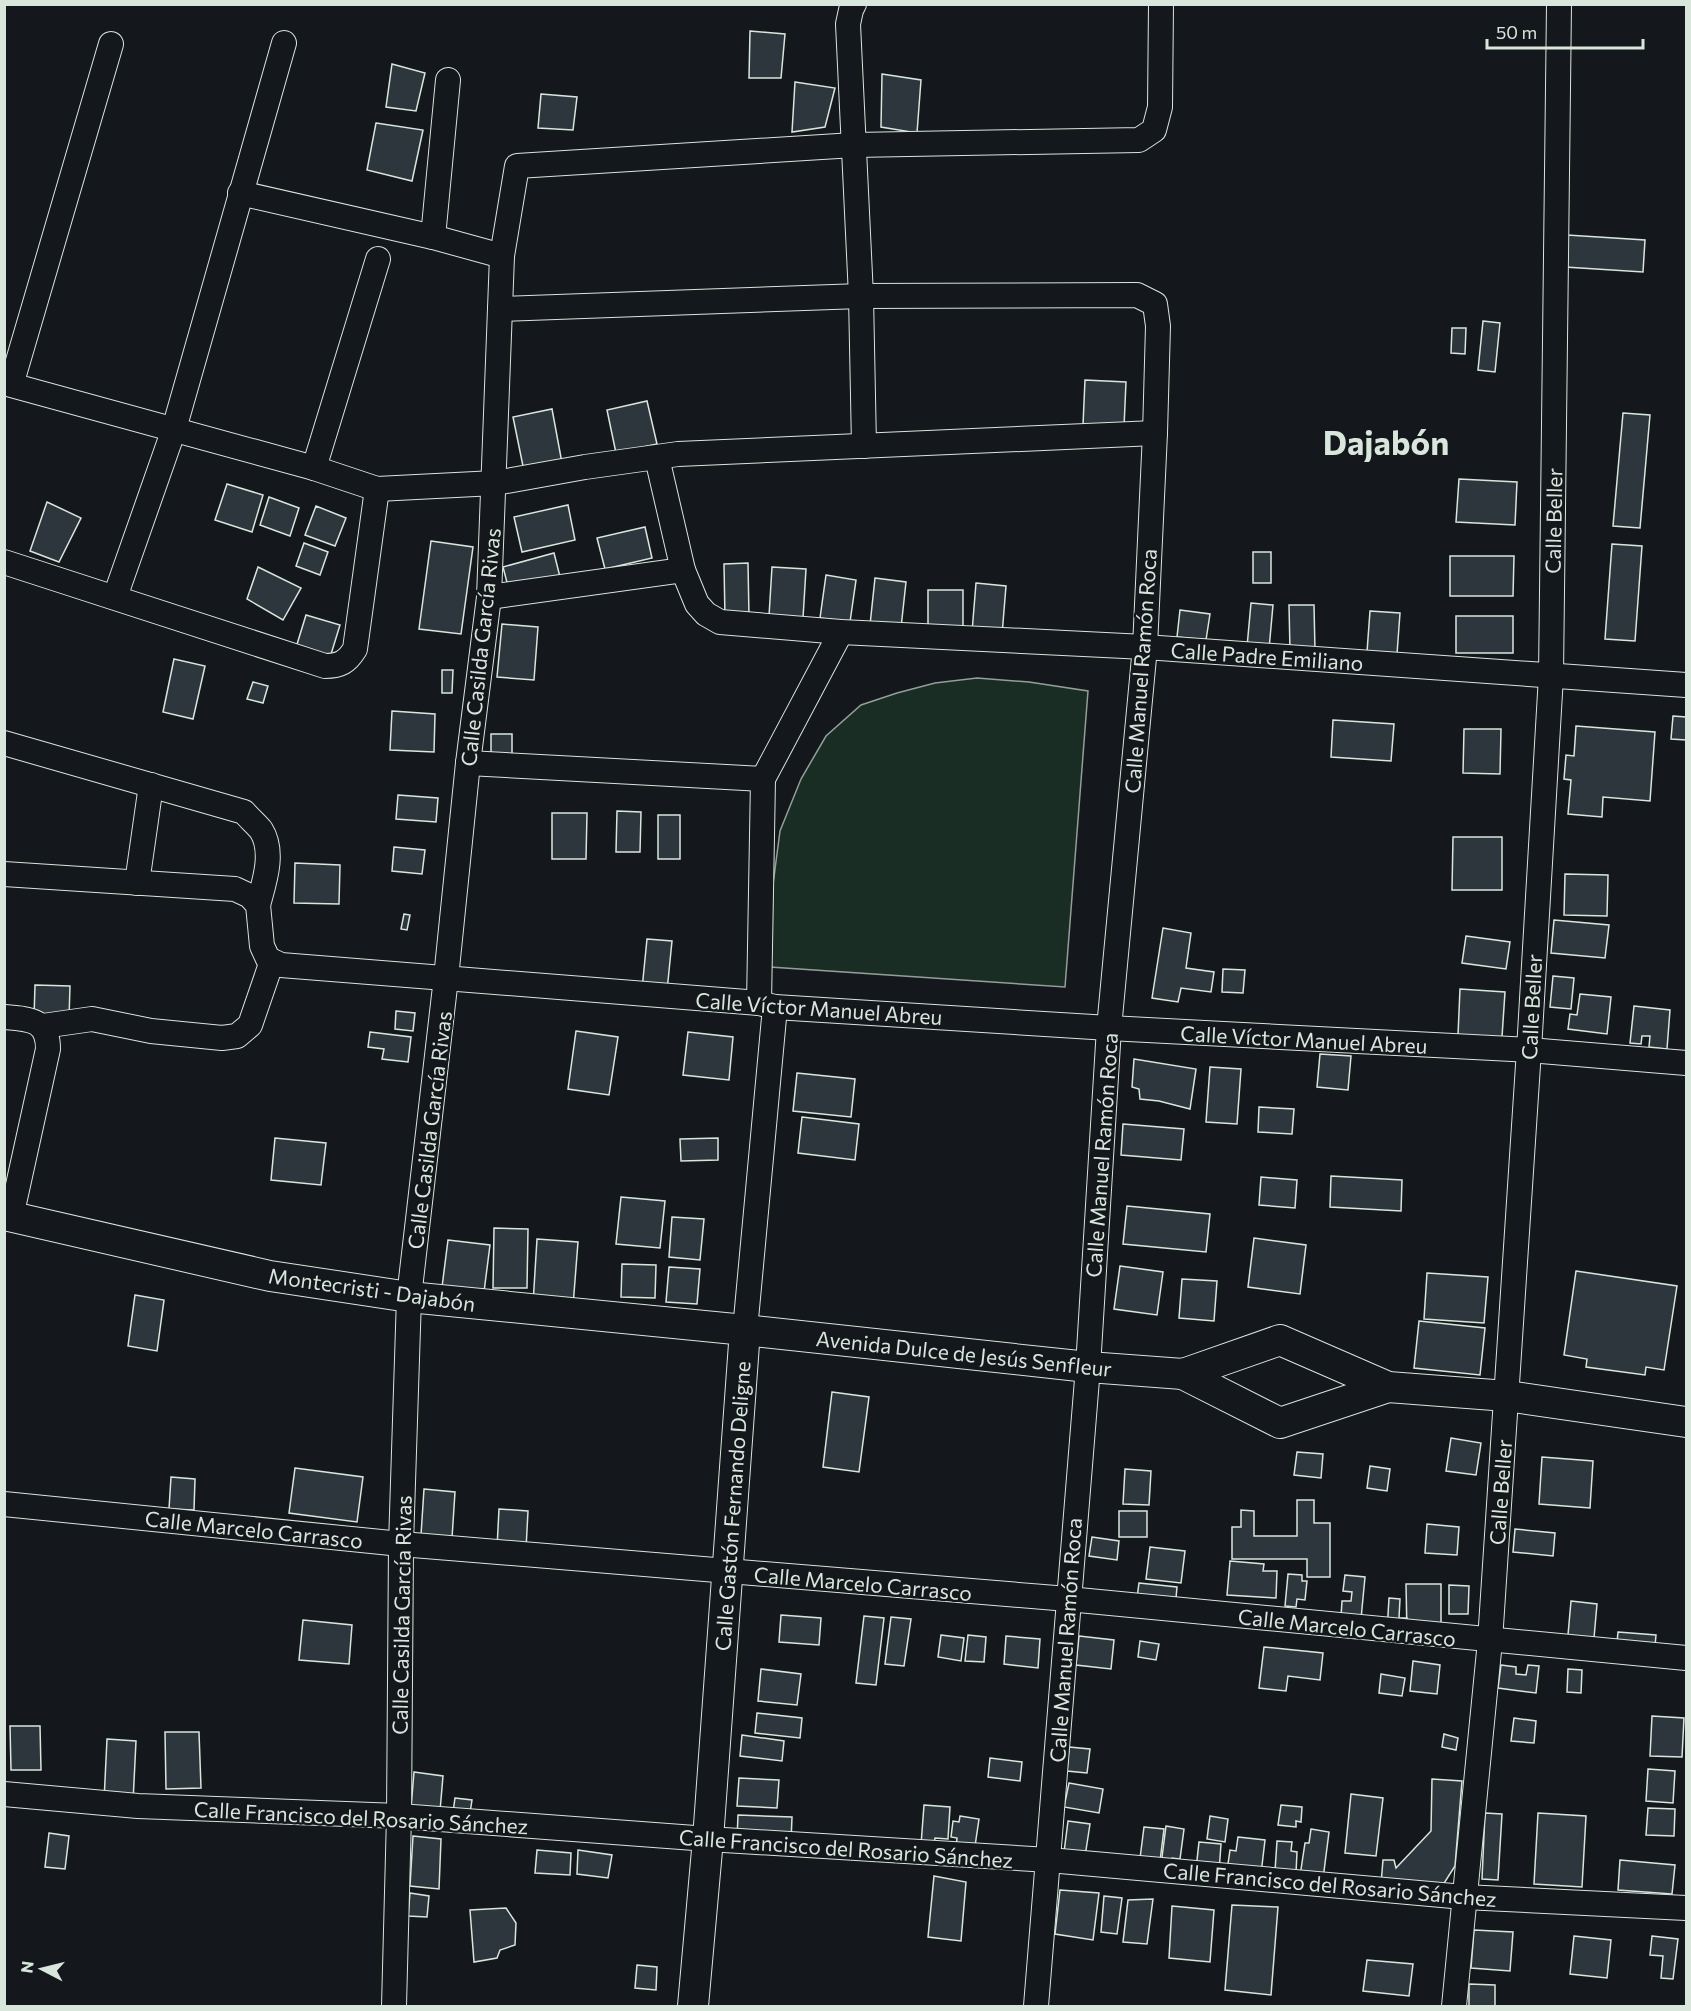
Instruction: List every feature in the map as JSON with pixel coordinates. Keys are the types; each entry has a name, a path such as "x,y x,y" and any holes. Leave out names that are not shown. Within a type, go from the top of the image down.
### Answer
{"main road":[{"name":"Montecristi - Dajabón","path":"8,1216 270,1276 409,1297 745,1330"},
{"name":"Avenida Dulce de Jesús Senfleur","path":"745,1330 1088,1367 1183,1374 1280,1423 1388,1387"},
{"name":"Calle Gastón Fernando Deligne","path":"693,2007 708,1839 745,1330"},
{"name":"Avenida Dulce de Jesús Senfleur","path":"1183,1374 1280,1340 1388,1387 1507,1396 1686,1422"}],"street":[{"path":"854,4 848,24 861,296 864,446"},
{"path":"854,145 1139,140 1154,130 1160,107 1161,4"},
{"name":"Calle Beller","path":"1454,2007 1490,1641 1551,676 1559,4"},
{"path":"115,597 174,429 284,43"},
{"path":"111,44 11,385 314,468 377,489 495,483 585,466 678,454 1155,433"},
{"path":"433,237 448,80"},
{"name":"Calle Casilda García Rivas","path":"394,2007 399,1816 401,1544 409,1297 447,978 468,763 489,597 502,256 517,166 854,145"},
{"path":"240,193 433,237 502,256"},
{"path":"314,468 378,259"},
{"name":"Calle Manuel Ramón Roca","path":"861,296 1137,295 1155,304 1158,326 1145,647 1109,1028 1088,1367 1036,2007"},
{"path":"500,309 861,296"},
{"path":"489,597 683,570 657,458"},
{"path":"4,562 325,666 335,666 345,663 355,649 377,489"},
{"name":"Calle Padre Emiliano","path":"683,570 697,604 706,614 720,622 841,632 1145,647 1686,685"},
{"path":"468,763 763,779 841,632"},
{"path":"4,742 244,812 262,831 267,853 267,872 258,905 262,946 268,959 272,961 250,1025 237,1036 222,1038 151,1030 92,1019 43,1026 29,1019 4,1017"},
{"name":"Calle Gastón Fernando Deligne","path":"745,1330 767,1005 763,779"},
{"path":"137,883 151,785"},
{"path":"4,874 235,889 250,897 258,905"},
{"name":"Calle Víctor Manuel Abreu","path":"272,961 281,965 767,1005 1109,1028 1529,1050 1686,1063"},
{"path":"8,1216 48,1049 48,1037 43,1026"},
{"name":"Calle Marcelo Carrasco","path":"4,1504 401,1544 1068,1599 1686,1658"},
{"name":"Calle Francisco del Rosario Sánchez","path":"4,1794 138,1806 399,1816 708,1839 1049,1860 1464,1897 1686,1908"}],"green space":[{"path":"977,678 1029,682 1088,691 1065,987 770,967 772,892 780,831 801,779 826,736 861,705 935,683"}],"building":[{"path":"750,31 785,34 781,78 749,78"},
{"path":"392,64 425,73 416,111 386,107"},
{"path":"882,74 921,80 917,133 881,127"},
{"path":"795,82 835,88 825,127 792,132"},
{"path":"541,94 577,97 573,130 538,128"},
{"path":"376,123 423,130 412,181 367,170"},
{"path":"1567,235 1645,240 1643,272 1565,267"},
{"path":"1483,321 1500,323 1495,372 1478,370"},
{"path":"1452,328 1466,328 1465,354 1451,353"},
{"path":"1085,380 1126,382 1124,427 1083,425"},
{"path":"647,401 657,444 616,453 607,410"},
{"path":"552,409 562,463 524,471 513,417"},
{"path":"1623,413 1650,415 1640,528 1613,526"},
{"path":"1459,479 1517,482 1515,525 1456,522"},
{"path":"227,484 263,495 252,532 215,520"},
{"path":"269,497 299,508 290,536 260,525"},
{"path":"47,502 81,518 59,562 30,551"},
{"path":"568,505 575,540 522,552 514,517"},
{"path":"316,506 346,518 335,546 305,535"},
{"path":"645,527 652,558 605,569 597,538"},
{"path":"431,541 473,547 461,634 419,629"},
{"path":"304,543 328,552 320,575 296,566"},
{"path":"1612,544 1642,546 1635,641 1605,639"},
{"path":"1253,552 1271,552 1271,583 1253,583"},
{"path":"554,553 562,585 511,598 503,567"},
{"path":"1450,556 1514,556 1513,596 1450,596"},
{"path":"748,563 749,617 725,618 724,564"},
{"path":"258,567 301,588 283,620 247,599"},
{"path":"772,567 806,569 803,618 769,616"},
{"path":"826,575 856,580 850,622 820,618"},
{"path":"875,578 906,582 901,628 870,625"},
{"path":"976,583 1006,586 1002,635 972,632"},
{"path":"928,590 963,590 963,634 928,634"},
{"path":"1251,603 1273,605 1269,649 1247,647"},
{"path":"1289,605 1314,605 1315,651 1290,651"},
{"path":"1180,610 1210,614 1206,640 1177,637"},
{"path":"1370,611 1400,613 1397,654 1367,652"},
{"path":"306,615 340,625 328,664 294,654"},
{"path":"1456,616 1513,616 1513,653 1456,653"},
{"path":"502,624 538,627 534,680 497,677"},
{"path":"174,659 205,666 193,719 163,712"},
{"path":"442,670 453,670 452,693 442,693"},
{"path":"253,682 268,686 263,703 247,699"},
{"path":"392,711 435,714 434,752 390,750"},
{"path":"1673,716 1686,717 1686,740 1671,739"},
{"path":"1333,720 1394,724 1391,761 1331,757"},
{"path":"1576,726 1655,732 1650,801 1603,797 1602,817 1568,814 1571,780 1564,779 1566,755 1574,756"},
{"path":"1464,729 1501,729 1500,774 1463,773"},
{"path":"491,734 512,734 512,762 491,762"},
{"path":"398,795 438,798 436,822 396,819"},
{"path":"617,811 641,812 640,852 616,852"},
{"path":"552,813 587,813 586,859 552,859"},
{"path":"658,815 680,815 680,859 658,859"},
{"path":"1453,837 1502,837 1502,890 1452,890"},
{"path":"394,847 425,850 422,874 392,871"},
{"path":"295,863 340,865 339,904 294,903"},
{"path":"1565,874 1608,875 1607,916 1564,915"},
{"path":"404,914 410,915 407,930 401,929"},
{"path":"1554,920 1609,925 1605,958 1551,953"},
{"path":"1163,928 1191,933 1186,968 1214,972 1211,992 1181,988 1178,1002 1152,998"},
{"path":"1466,936 1510,942 1506,969 1462,963"},
{"path":"647,939 672,941 667,991 642,989"},
{"path":"1223,969 1245,970 1243,993 1222,992"},
{"path":"1553,976 1574,978 1571,1009 1550,1007"},
{"path":"35,985 70,986 69,1018 34,1017"},
{"path":"1460,989 1505,992 1502,1037 1458,1035"},
{"path":"1580,994 1611,997 1607,1034 1568,1029 1570,1014 1577,1015"},
{"path":"1634,1006 1670,1010 1667,1049 1649,1047 1650,1036 1642,1036 1641,1044 1630,1043"},
{"path":"396,1011 415,1013 413,1031 395,1029"},
{"path":"576,1031 618,1037 609,1095 568,1089"},
{"path":"370,1032 411,1037 408,1062 382,1059 384,1049 368,1047"},
{"path":"688,1032 733,1037 729,1080 683,1075"},
{"path":"1320,1054 1351,1056 1348,1090 1317,1087"},
{"path":"1134,1059 1196,1069 1190,1109 1140,1099 1139,1089 1132,1087"},
{"path":"1210,1067 1241,1069 1237,1124 1206,1122"},
{"path":"797,1073 855,1079 851,1117 793,1111"},
{"path":"1259,1107 1294,1109 1292,1134 1258,1132"},
{"path":"802,1117 859,1124 855,1160 798,1153"},
{"path":"1123,1124 1184,1129 1181,1160 1121,1155"},
{"path":"275,1138 326,1143 321,1185 271,1180"},
{"path":"718,1138 718,1160 681,1161 680,1139"},
{"path":"1331,1176 1402,1180 1401,1211 1330,1207"},
{"path":"1261,1177 1297,1180 1295,1208 1259,1205"},
{"path":"621,1197 665,1201 660,1248 616,1244"},
{"path":"1127,1206 1210,1214 1206,1252 1123,1244"},
{"path":"672,1217 704,1219 700,1260 669,1257"},
{"path":"494,1228 528,1229 527,1288 493,1288"},
{"path":"1254,1238 1306,1245 1300,1294 1248,1287"},
{"path":"537,1239 578,1242 573,1306 533,1304"},
{"path":"448,1240 490,1245 484,1292 442,1287"},
{"path":"622,1264 656,1265 655,1298 621,1297"},
{"path":"1120,1266 1163,1272 1157,1315 1114,1309"},
{"path":"669,1267 700,1269 697,1304 666,1302"},
{"path":"1576,1271 1677,1286 1664,1370 1646,1367 1645,1375 1586,1367 1587,1359 1564,1355"},
{"path":"1427,1273 1488,1277 1484,1323 1424,1319"},
{"path":"1182,1279 1217,1281 1214,1321 1179,1318"},
{"path":"135,1295 164,1300 157,1351 128,1346"},
{"path":"1419,1321 1485,1328 1480,1375 1414,1368"},
{"path":"832,1392 869,1397 859,1472 823,1467"},
{"path":"1451,1438 1481,1443 1476,1475 1446,1471"},
{"path":"1297,1452 1323,1454 1321,1478 1294,1475"},
{"path":"1542,1457 1593,1461 1590,1508 1539,1504"},
{"path":"1370,1466 1390,1469 1387,1491 1367,1488"},
{"path":"295,1468 363,1477 357,1522 289,1513"},
{"path":"1125,1469 1151,1471 1149,1505 1123,1504"},
{"path":"171,1477 195,1479 194,1510 169,1509"},
{"path":"424,1489 455,1492 452,1538 421,1535"},
{"path":"1297,1500 1314,1500 1314,1523 1330,1523 1330,1577 1307,1577 1307,1559 1232,1559 1232,1527 1241,1527 1241,1510 1254,1511 1254,1536 1297,1536"},
{"path":"499,1509 528,1511 526,1549 497,1548"},
{"path":"1119,1511 1147,1511 1147,1537 1119,1537"},
{"path":"1427,1524 1459,1527 1457,1555 1425,1553"},
{"path":"1515,1529 1555,1533 1553,1556 1513,1552"},
{"path":"1092,1537 1119,1541 1117,1560 1089,1556"},
{"path":"1150,1547 1185,1551 1181,1583 1146,1579"},
{"path":"1230,1561 1264,1564 1263,1571 1277,1571 1276,1598 1227,1595"},
{"path":"1288,1574 1302,1575 1302,1581 1307,1581 1305,1600 1297,1599 1296,1607 1285,1606"},
{"path":"1345,1575 1365,1577 1361,1619 1341,1617 1342,1601 1351,1601 1352,1592 1343,1591"},
{"path":"1139,1583 1177,1587 1175,1609 1136,1605"},
{"path":"1406,1584 1441,1584 1441,1633 1407,1634"},
{"path":"1449,1585 1469,1586 1468,1614 1449,1614"},
{"path":"1389,1598 1400,1599 1399,1618 1407,1618 1406,1633 1387,1632"},
{"path":"1571,1601 1597,1604 1594,1638 1568,1635"},
{"path":"781,1615 821,1618 819,1645 779,1642"},
{"path":"864,1616 884,1618 876,1685 856,1683"},
{"path":"891,1617 911,1619 904,1666 885,1664"},
{"path":"303,1620 352,1625 349,1664 299,1660"},
{"path":"1618,1632 1656,1635 1654,1657 1616,1653"},
{"path":"941,1635 964,1638 961,1661 938,1657"},
{"path":"968,1635 986,1637 984,1662 965,1661"},
{"path":"1006,1636 1040,1639 1038,1668 1004,1664"},
{"path":"1079,1636 1114,1640 1111,1669 1076,1665"},
{"path":"1140,1641 1159,1644 1156,1660 1138,1657"},
{"path":"1264,1647 1323,1653 1320,1680 1288,1676 1286,1691 1259,1688"},
{"path":"1413,1661 1440,1665 1437,1694 1410,1691"},
{"path":"1501,1665 1516,1667 1516,1674 1526,1675 1528,1665 1539,1666 1536,1693 1498,1688"},
{"path":"761,1669 801,1674 797,1705 758,1701"},
{"path":"1568,1669 1582,1670 1581,1693 1567,1692"},
{"path":"1381,1674 1405,1678 1402,1696 1379,1693"},
{"path":"757,1713 802,1718 800,1738 755,1733"},
{"path":"1652,1716 1684,1718 1682,1757 1650,1756"},
{"path":"1514,1718 1536,1721 1534,1743 1511,1741"},
{"path":"10,1726 40,1726 41,1770 11,1770"},
{"path":"165,1732 199,1732 201,1788 166,1789"},
{"path":"1444,1734 1458,1738 1456,1750 1442,1747"},
{"path":"742,1735 784,1741 782,1761 740,1756"},
{"path":"107,1739 136,1741 133,1802 104,1801"},
{"path":"1069,1747 1090,1749 1087,1773 1067,1771"},
{"path":"990,1758 1022,1762 1020,1781 988,1777"},
{"path":"1648,1769 1675,1771 1673,1803 1646,1801"},
{"path":"414,1772 443,1776 440,1811 411,1808"},
{"path":"739,1778 779,1780 777,1808 737,1806"},
{"path":"1432,1779 1462,1781 1455,1866 1441,1888 1381,1884 1383,1860 1394,1860 1396,1868 1431,1831"},
{"path":"1069,1783 1103,1789 1099,1813 1064,1807"},
{"path":"1351,1794 1383,1798 1376,1856 1345,1853"},
{"path":"455,1798 472,1800 470,1813 453,1812"},
{"path":"924,1805 950,1807 948,1839 935,1838 934,1845 921,1845"},
{"path":"1281,1805 1302,1807 1301,1822 1296,1821 1296,1827 1278,1825"},
{"path":"1648,1808 1675,1809 1674,1836 1646,1835"},
{"path":"1485,1813 1502,1814 1498,1880 1482,1879"},
{"path":"1538,1813 1586,1816 1582,1887 1534,1884"},
{"path":"738,1815 792,1817 791,1842 737,1839"},
{"path":"960,1816 979,1819 975,1846 956,1847 957,1838 951,1837 953,1821 959,1822"},
{"path":"1210,1816 1228,1819 1225,1842 1207,1839"},
{"path":"1068,1821 1090,1824 1084,1863 1063,1860"},
{"path":"1166,1826 1184,1829 1180,1859 1172,1858 1171,1867 1161,1865"},
{"path":"1144,1827 1164,1829 1159,1869 1139,1866"},
{"path":"1311,1829 1329,1832 1323,1879 1300,1876 1305,1843 1309,1843"},
{"path":"49,1833 69,1836 65,1869 45,1867"},
{"path":"413,1836 441,1839 439,1889 410,1886"},
{"path":"1238,1837 1265,1840 1261,1874 1228,1864 1230,1850 1236,1851"},
{"path":"1277,1841 1292,1842 1291,1851 1297,1852 1296,1873 1275,1871"},
{"path":"1199,1842 1221,1844 1219,1872 1196,1869"},
{"path":"537,1850 571,1853 570,1875 535,1873"},
{"path":"578,1850 612,1855 608,1878 577,1874"},
{"path":"1620,1860 1675,1865 1672,1894 1618,1890"},
{"path":"934,1876 966,1882 961,1941 928,1937"},
{"path":"1060,1890 1099,1893 1093,1940 1055,1934"},
{"path":"410,1893 429,1896 427,1917 408,1916"},
{"path":"1104,1896 1122,1898 1117,1934 1101,1932"},
{"path":"1153,1899 1147,1944 1123,1942 1128,1900"},
{"path":"1232,1905 1278,1907 1271,1995 1225,1990"},
{"path":"1172,1906 1214,1910 1210,1962 1169,1958"},
{"path":"506,1908 516,1923 515,1945 500,1950 497,1958 474,1962 470,1910"},
{"path":"1474,1930 1513,1932 1510,1971 1471,1968"},
{"path":"1574,1936 1611,1940 1607,1978 1570,1974"},
{"path":"1652,1936 1678,1939 1673,1979 1661,1978 1663,1956 1650,1955"},
{"path":"1367,1960 1413,1964 1409,1996 1363,1991"},
{"path":"637,1965 657,1967 656,1990 635,1988"},
{"path":"1469,1984 1495,1985 1495,2006 1469,2006"}],"district":[{"name":"Dajabón","path":"1386,441"}]}
